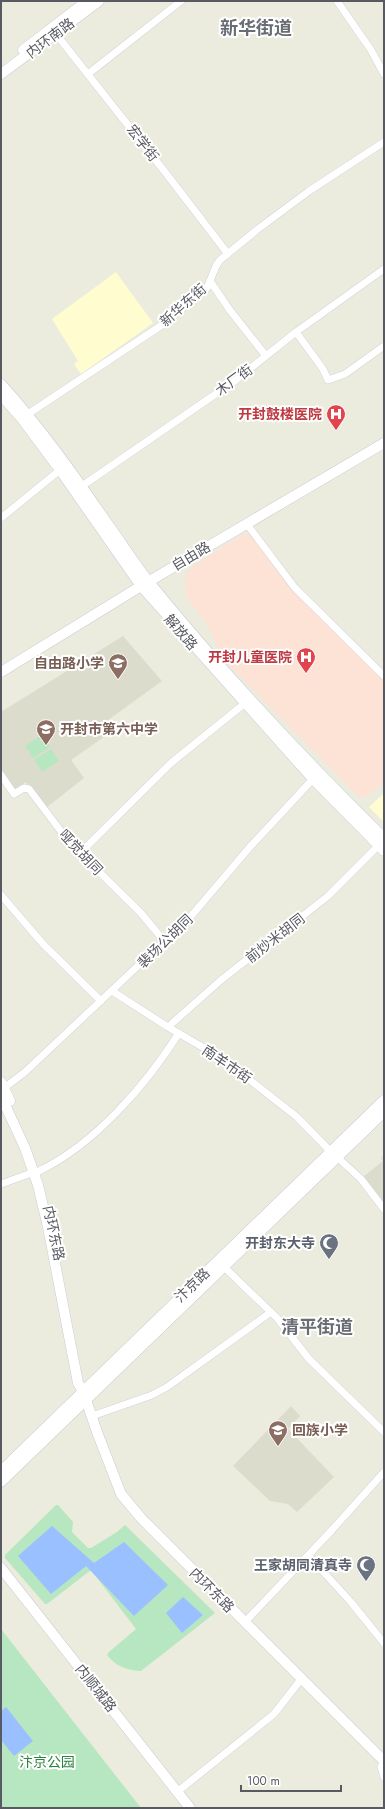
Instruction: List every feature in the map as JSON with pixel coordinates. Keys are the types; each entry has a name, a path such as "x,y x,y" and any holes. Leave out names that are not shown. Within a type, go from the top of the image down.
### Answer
{"main road":[{"name":"内环南路","path":"1,66 87,1"},
{"name":"内环南路","path":"1,74 99,1"},
{"name":"解放路","path":"1,384 28,414 82,486 144,583 382,845"},
{"name":"解放路","path":"1,395 22,419 144,583 244,704 313,779 382,845"},
{"name":"自由路","path":"1,672 144,583 384,443"},
{"name":"内环东路","path":"2,1089 31,1145 37,1171 54,1225 85,1395 116,1483 124,1499 244,1622 383,1759"},
{"name":"汴京路","path":"1,1472 223,1266 334,1154 384,1100"},
{"name":"汴京路","path":"1,1482 85,1395 334,1154 384,1112"},
{"name":"内顺城路","path":"1,1568 190,1808"}],"street":[{"path":"88,74 181,1"},
{"path":"337,1 371,50 384,74"},
{"name":"宏学街","path":"56,34 228,254"},
{"name":"新华东街","path":"28,414 164,322 207,288 216,266 228,254 309,191 384,142"},
{"name":"木厂街","path":"82,486 229,384 296,332 384,269"},
{"path":"210,281 229,309 266,356"},
{"path":"296,332 323,369 328,380 345,374 384,346"},
{"path":"1,518 60,470"},
{"path":"246,523 295,588 384,676"},
{"path":"80,853 171,763 244,704"},
{"name":"哑觉胡同","path":"1,775 14,794 24,788 29,789 63,834 80,853 140,912 165,942"},
{"name":"裴场公胡同","path":"2,1089 26,1072 165,942 192,915 249,848 313,779"},
{"name":"前炒米胡同","path":"168,1027 221,980 328,896 382,845"},
{"path":"1,895 43,944 101,1001"},
{"name":"南羊市街","path":"112,991 168,1027 223,1059 272,1096 297,1117 361,1179 384,1209"},
{"path":"1,1184 57,1162 73,1151 93,1134 148,1076 163,1058 179,1033"},
{"path":"223,1266 271,1312 309,1359 384,1432"},
{"path":"92,1416 152,1395 168,1386 271,1312"},
{"path":"244,1622 384,1472"},
{"path":"308,1555 350,1601 384,1643"},
{"path":"177,1792 274,1714 302,1678"},
{"path":"383,1759 381,1767 384,1777"}],"shaded area":[{"path":"116,272 153,323 81,374 74,364 78,361 52,319"},
{"name":"开封儿童医院","path":"245,533 253,536 294,591 384,681 384,783 364,798 359,797 222,658 208,625 187,599 185,582 186,575 193,566"},
{"name":"开封市第六中学","path":"123,636 162,681 104,723 111,732 71,760 84,778 46,808 26,782 13,790 1,772 1,712"},
{"path":"384,793 384,822 369,807"},
{"path":"384,1155 384,1204 363,1177 383,1161 381,1158"},
{"name":"回族小学","path":"291,1406 300,1416 288,1429 334,1477 297,1512 288,1504 270,1501 233,1466"}],"green space":[{"path":"42,735 50,747 33,758 25,746"},
{"path":"51,749 59,761 42,772 34,760"},
{"path":"56,1505 58,1505 73,1522 72,1532 88,1548 91,1548 117,1532 125,1525 215,1613 141,1671 127,1669 118,1665 107,1655 136,1629 91,1570 45,1604 5,1558 5,1555"},
{"name":"汴京公园","path":"1,1629 141,1808 1,1808"}],"water":[{"path":"52,1526 94,1563 124,1542 168,1585 134,1616 86,1566 51,1594 18,1556"},
{"path":"183,1597 203,1615 182,1633 166,1613"},
{"path":"6,1707 33,1741 14,1756 1,1740 1,1711"}],"place":[{"name":"开封鼓楼医院","path":"336,431"},
{"name":"开封儿童医院","path":"306,674"},
{"name":"自由路小学","path":"118,680"},
{"name":"开封市第六中学","path":"46,746"},
{"name":"开封东大寺","path":"329,1260"},
{"name":"回族小学","path":"278,1447"},
{"name":"王家胡同清真寺","path":"366,1582"}],"district":[{"name":"新华街道","path":"256,28"},
{"name":"清平街道","path":"317,1327"}]}
